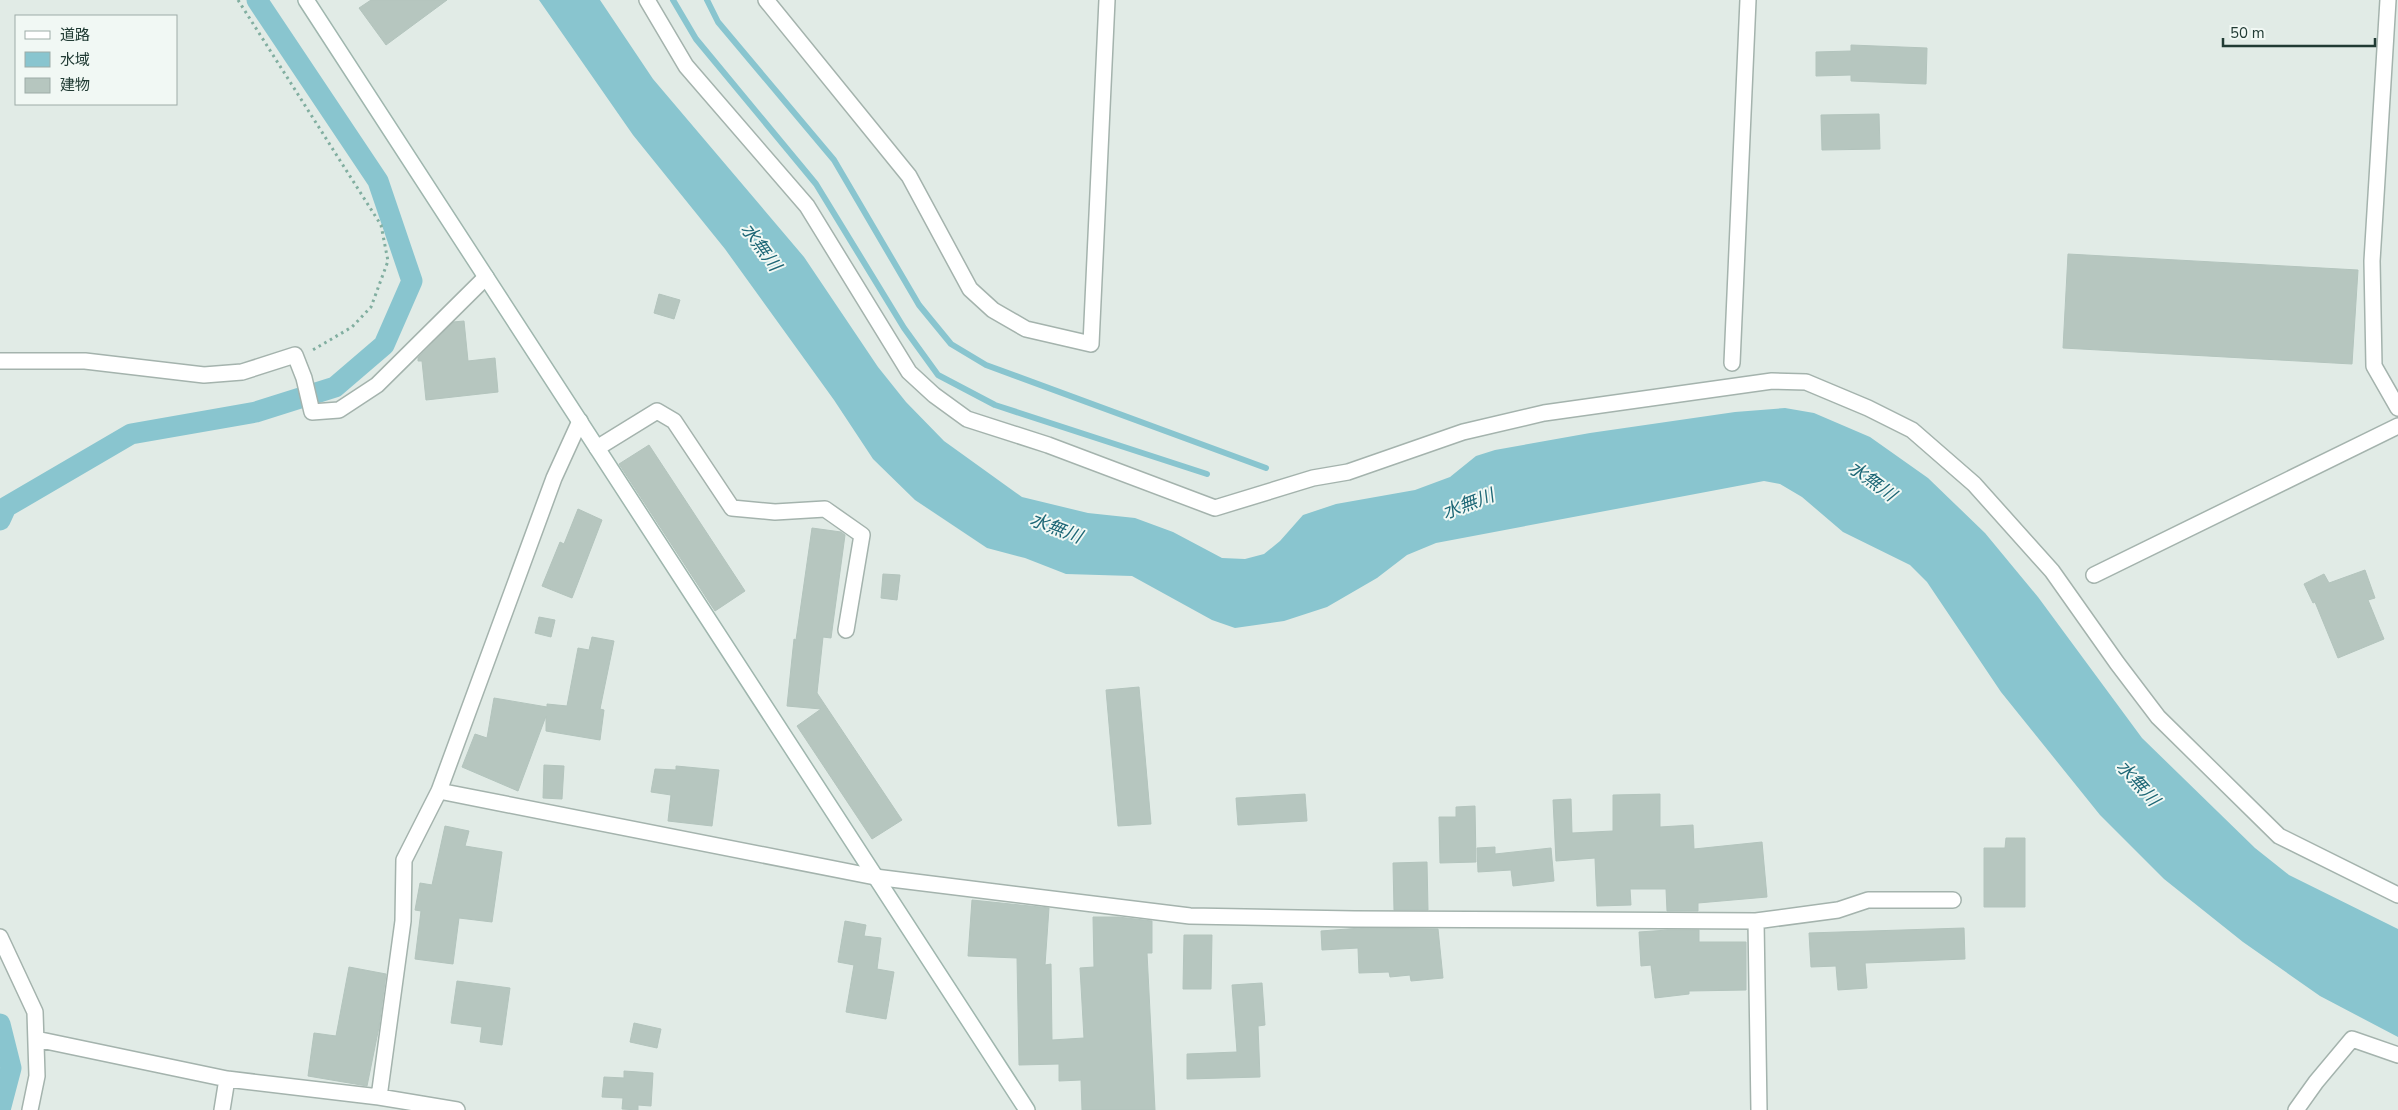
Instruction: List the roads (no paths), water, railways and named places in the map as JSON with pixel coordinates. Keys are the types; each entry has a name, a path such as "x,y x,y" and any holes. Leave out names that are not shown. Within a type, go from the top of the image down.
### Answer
{"street":[{"path":"306,0 1027,1110"},
{"path":"647,0 686,66 807,206 908,372 934,395 967,419 1048,445 1215,508 1312,478 1348,472 1463,432 1544,413 1772,381 1806,382 1868,408 1912,430 1961,472 2052,571 2158,717 2279,836 2398,895"},
{"path":"766,0 909,176 970,289 993,310 1026,329 1091,344 1107,0"},
{"path":"1732,363 1748,0"},
{"path":"2388,0 2372,261 2374,366 2398,408"},
{"path":"0,361 85,361 204,375 242,372 295,355 304,378 312,412 339,410 377,385 486,277"},
{"path":"597,448 656,411 674,421 732,508 775,512 825,509 862,535 846,630"},
{"path":"379,1097 403,921 404,860 439,791 554,478 580,421"},
{"path":"2094,575 2398,426"},
{"path":"439,791 875,877 1190,916 1354,920 1756,921 1838,910 1868,900 1953,900"},
{"path":"1756,921 1760,1110"},
{"path":"0,938 35,1012 37,1076 30,1110"},
{"path":"36,1039 227,1079 379,1097 457,1110"},
{"path":"2296,1110 2316,1082 2352,1039 2398,1056"},
{"path":"222,1110 227,1079"}],"water":[{"name":"水無川","path":"539,0 600,0 653,79 804,257 878,367 906,402 944,441 1022,497 1088,513 1135,518 1173,532 1222,558 1245,559 1264,554 1280,541 1303,515 1336,504 1415,490 1450,477 1476,456 1495,450 1590,433 1735,412 1785,408 1814,413 1870,437 1928,478 1985,533 2038,597 2142,738 2255,848 2289,875 2398,929 2398,1037 2320,996 2243,942 2164,879 2100,815 2001,692 1927,582 1910,565 1843,532 1802,497 1780,484 1764,481 1436,543 1407,555 1377,578 1327,607 1284,621 1235,628 1212,620 1132,576 1066,574 1025,558 987,548 915,500 873,459 834,400 725,249 633,135"}],"waterway":[{"path":"0,520 6,507 131,434 256,412 335,387 384,345 412,281 378,181 257,0"},
{"path":"673,0 696,39 816,184 904,328 938,375 995,405 1207,474"},
{"path":"707,0 718,22 834,160 919,305 951,344 986,365 1266,468"},
{"path":"0,1024 11,1068 0,1110"}]}
